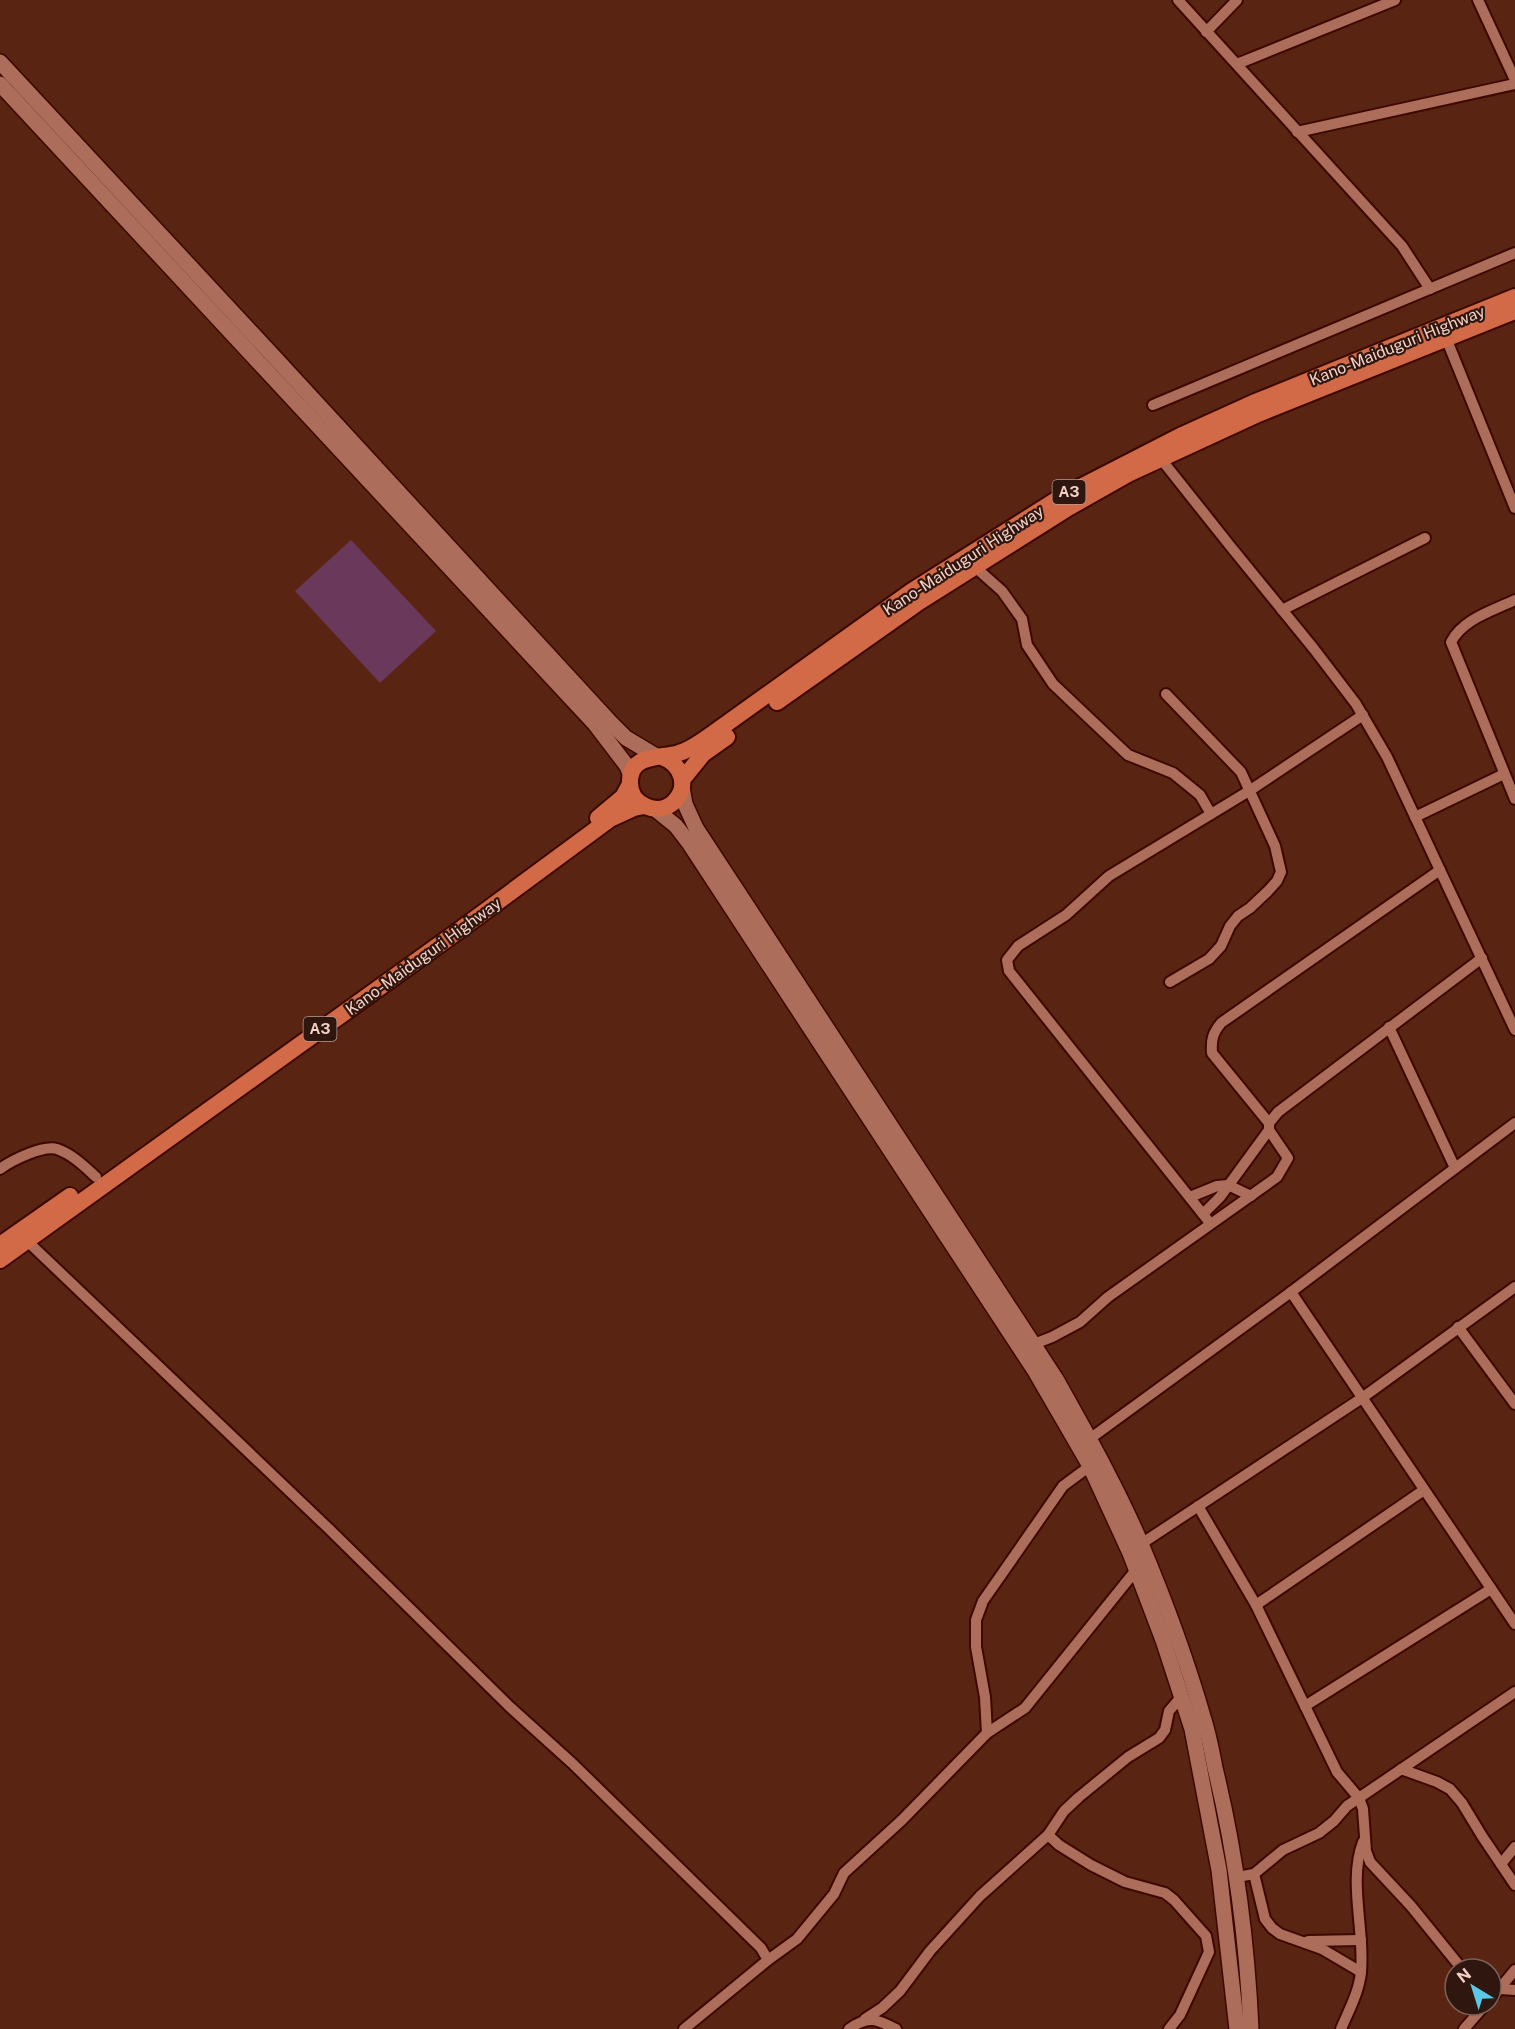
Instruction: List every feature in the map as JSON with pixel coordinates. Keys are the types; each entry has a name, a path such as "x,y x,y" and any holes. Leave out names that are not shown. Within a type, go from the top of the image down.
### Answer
{"highway":[{"name":"Kano-Maiduguri Highway","path":"682,784 703,754 919,602 1068,508 1128,474 1515,297"},
{"name":"Kano-Maiduguri Highway","path":"659,757 685,751 708,737 912,591 1061,497 1180,435 1253,403 1400,350 1446,338 1515,310"},
{"name":"A3","path":"630,780 638,764 649,757 659,757"},
{"path":"659,757 676,765 682,784"},
{"name":"Kano-Maiduguri Highway","path":"0,1260 23,1236 96,1177 588,825 623,797 630,780"},
{"path":"630,780 632,793 637,801 650,808"},
{"name":"A3","path":"650,808 662,808 675,801 682,784"},
{"name":"Kano-Maiduguri Highway","path":"0,1245 23,1236 461,929 610,819 634,808 650,808"}],"main road":[{"path":"0,62 611,723 626,738 659,757"},
{"path":"0,84 595,724 627,766 630,780"},
{"path":"682,784 685,804 696,828 1056,1379 1084,1443 1090,1466 1130,1552 1192,1729 1219,1870 1237,2029"},
{"path":"650,808 676,826 689,843 1084,1443 1141,1544 1180,1646 1205,1722 1224,1805 1238,1877 1251,2029"}],"street":[{"path":"1178,0 1402,246 1430,290"},
{"path":"1206,32 1237,0"},
{"path":"1236,64 1395,0"},
{"path":"1297,132 1515,82 1478,0"},
{"path":"1153,405 1515,253"},
{"path":"1446,338 1515,508"},
{"path":"1161,459 1336,677 1363,715 1387,757 1515,1030"},
{"path":"1282,610 1425,538"},
{"path":"975,567 1002,591 1022,620 1027,645 1053,684 1128,755 1173,773 1200,795 1211,814"},
{"path":"1515,600 1466,623 1456,632 1451,642 1515,799"},
{"path":"1166,693 1242,772 1275,846 1281,872 1277,881 1250,908 1238,916 1230,926 1221,946 1209,959 1170,982"},
{"path":"1206,1219 1009,971 1007,960 1018,946 1066,915 1109,876 1249,791 1363,715"},
{"path":"1415,817 1504,774"},
{"path":"1034,1344 1080,1322 1206,1219 1251,1196 1277,1176 1288,1158 1269,1127 1212,1053 1211,1042 1214,1033 1221,1023 1440,870"},
{"path":"1206,1219 1269,1127 1288,1104 1482,958"},
{"path":"1389,1027 1455,1168"},
{"path":"1084,1443 1291,1292 1515,1123"},
{"path":"0,1169 32,1152 56,1148 73,1158 96,1177"},
{"path":"1190,1197 1217,1186 1228,1185 1251,1196"},
{"path":"23,1236 510,1707 652,1840 761,1948 768,1960"},
{"path":"1141,1544 1362,1398 1515,1287"},
{"path":"1291,1292 1515,1624"},
{"path":"1458,1327 1515,1404"},
{"path":"987,1733 985,1697 976,1647 976,1620 983,1601 1064,1486 1090,1466"},
{"path":"1256,1605 1424,1490"},
{"path":"1198,1506 1256,1605 1337,1772 1359,1798 1363,1809 1364,1839 1370,1862 1411,1906 1452,1957"},
{"path":"684,2029 797,1939 834,1894 843,1873 902,1820 987,1733 1025,1708 1136,1570"},
{"path":"1305,1706 1491,1589"},
{"path":"1238,1877 1254,1874 1283,1850 1319,1833 1347,1806 1515,1692"},
{"path":"849,2029 882,2008 900,1992 930,1951 980,1896 1048,1835 1064,1811 1128,1757 1160,1738 1165,1730 1169,1711 1182,1696"},
{"path":"1401,1769 1450,1789 1462,1803 1515,1885"},
{"path":"1048,1835 1059,1845 1091,1865 1125,1882 1165,1893 1206,1936 1209,1952 1180,2015 1169,2029"},
{"path":"1341,2029 1357,1992 1361,1972 1356,1862 1364,1839"},
{"path":"1501,1864 1515,1847"},
{"path":"1254,1874 1265,1919 1272,1928 1280,1934 1335,1956 1361,1972"},
{"path":"1302,1941 1361,1940"},
{"path":"1503,1985 1515,1970"},
{"path":"1464,2029 1474,2017"},
{"path":"865,2019 879,2020 896,2029"}],"shaded area":[{"path":"351,540 436,631 380,683 295,591"}]}
